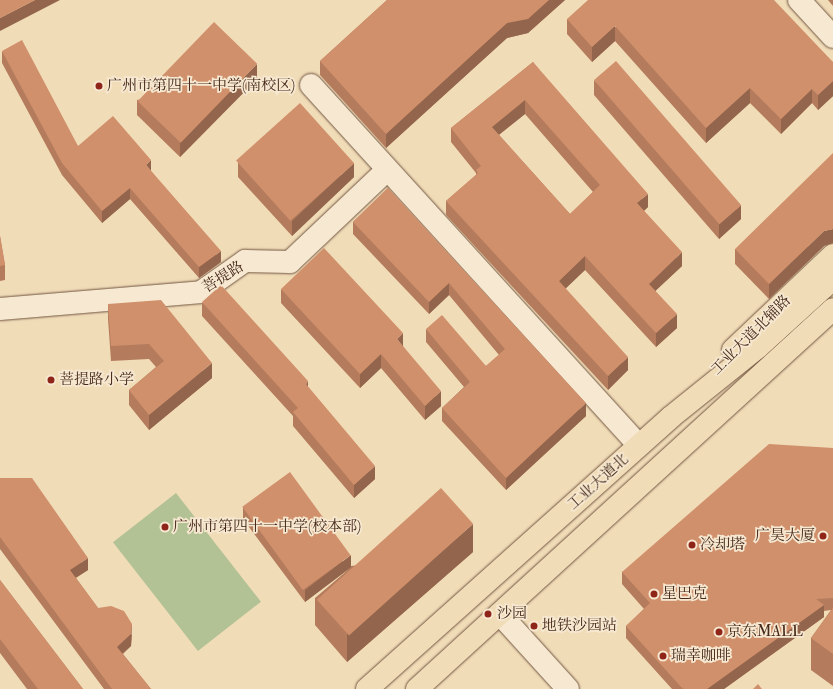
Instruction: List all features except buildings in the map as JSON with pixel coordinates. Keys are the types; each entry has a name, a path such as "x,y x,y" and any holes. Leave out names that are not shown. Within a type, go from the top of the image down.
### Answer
{"main road":[{"name":"工业大道北辅路","path":"671,417 833,255"},
{"name":"工业大道北","path":"367,689 639,445 671,417 758,347 833,279"},
{"path":"417,689 833,309"}],"street":[{"path":"799,0 833,37"},
{"path":"311,85 639,445"},
{"name":"菩提路","path":"0,309 201,292 245,261 290,262 387,170"},
{"path":"500,614 568,689"}],"green space":[{"path":"176,493 261,602 198,651 113,542"}],"place":[{"name":"广州市第四十一中学(南校区)","path":"99,86"},
{"name":"菩提路小学","path":"51,380"},
{"name":"广州市第四十一中学(校本部)","path":"165,527"},
{"name":"广昊大厦","path":"823,536"},
{"name":"冷却塔","path":"692,545"},
{"name":"星巴克","path":"654,594"},
{"name":"沙园","path":"488,614"},
{"name":"地铁沙园站","path":"534,626"},
{"name":"京东MALL","path":"719,632"},
{"name":"瑞幸咖啡","path":"663,656"}]}
